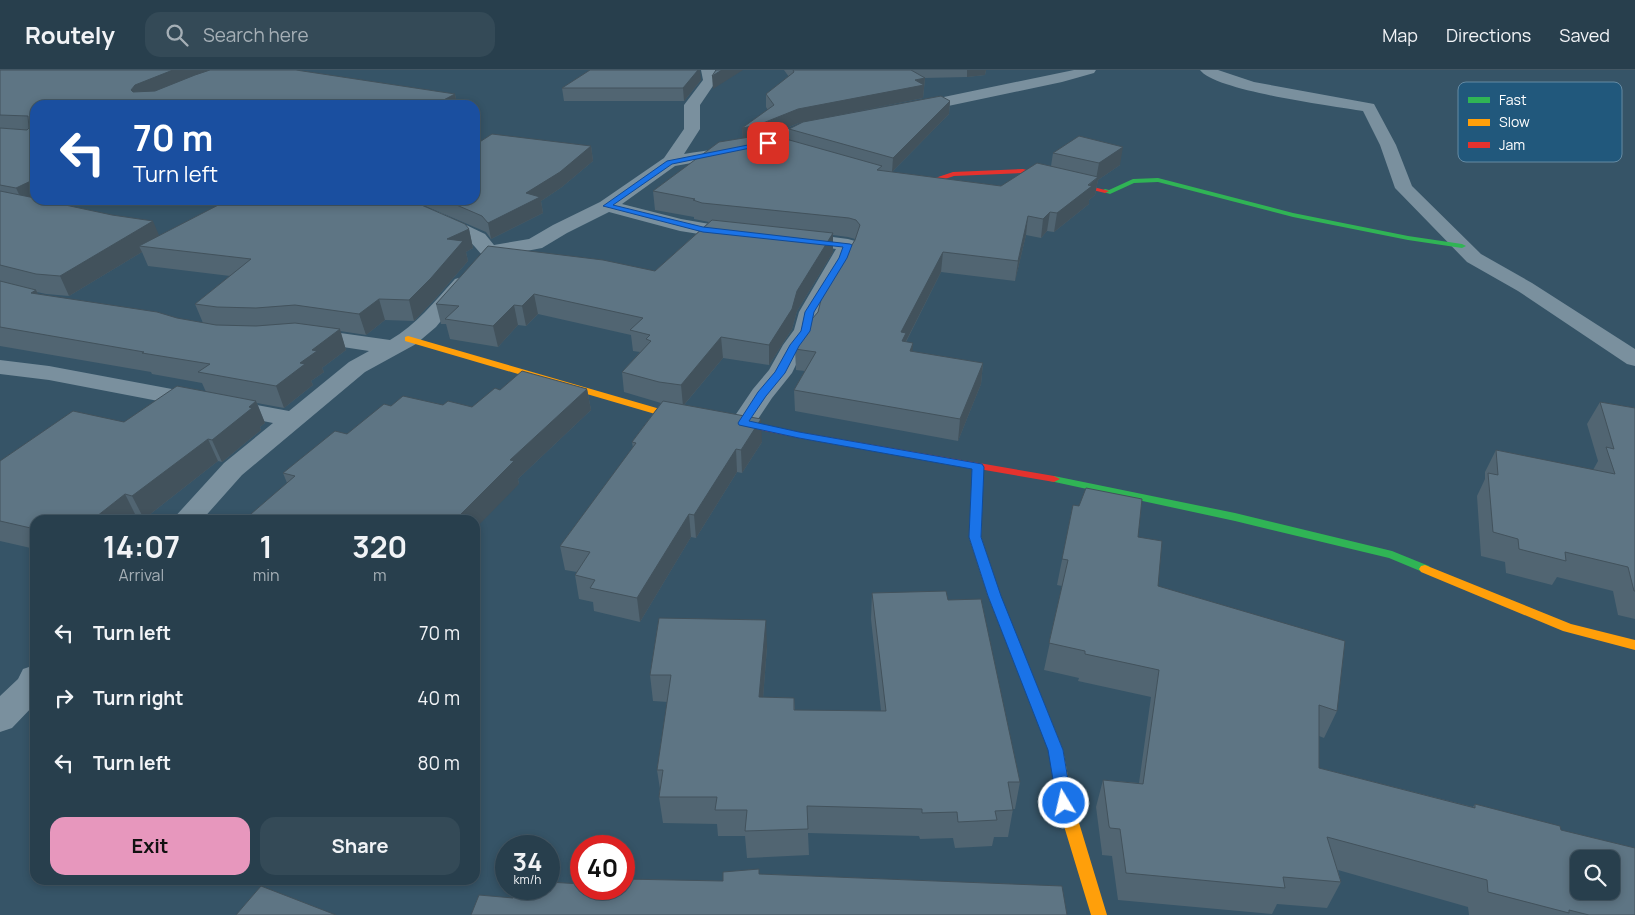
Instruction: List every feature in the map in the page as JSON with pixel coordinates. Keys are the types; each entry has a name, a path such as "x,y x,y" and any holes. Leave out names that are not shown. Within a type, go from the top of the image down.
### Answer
{"street":[{"path":"191,515 233,469 293,419 357,367 400,343 428,322 489,252 535,244 560,229 607,206 670,162 692,129 692,105 710,80 708,70"},
{"path":"902,111 1062,78 1089,70"},
{"path":"1207,70 1216,76 1237,83 1311,98 1370,107 1388,145 1404,188 1474,258 1525,287 1635,359"},
{"path":"670,162 775,145 799,130 838,122"},
{"path":"898,180 924,184 953,174 1023,170 1110,192 1126,182 1137,178 1158,180 1293,215 1408,238 1462,246"},
{"path":"404,205 478,238 489,252"},
{"path":"607,206 680,225 848,245 843,258 810,312 805,331 794,345 780,373 762,394 743,423"},
{"path":"283,336 302,335 400,343 473,359 666,414 729,420 799,435 1060,480 1235,517 1392,555 1568,628 1635,645"},
{"path":"2,369 49,373 293,419"},
{"path":"978,467 975,537 994,596 1056,750 1067,812 1099,915"},
{"path":"0,718 30,688"}],"building":[{"path":"0,70 173,70 135,85 131,90 133,92 155,91 210,70 296,70 455,94 444,100 30,100 30,181 16,188 0,185 0,128 27,130 29,128 28,116 0,115"},
{"path":"590,70 698,70 683,88 562,88"},
{"path":"716,70 722,70 712,76"},
{"path":"793,70 911,70 925,78 915,80 924,85 798,109 758,125 742,128 774,105 766,94 794,72"},
{"path":"941,96 950,101 893,158 789,129 803,122"},
{"path":"492,134 591,146 560,172 526,193 540,197 488,223 482,216 457,205 480,205 480,142"},
{"path":"768,134 882,166 877,170 1001,186 1037,163 1098,177 1088,185 1092,186 1057,213 1050,212 1043,219 1028,216 1018,261 943,252 901,332 906,333 902,341 913,343 910,351 983,363 960,419 794,390 816,352 795,349 806,326 818,312 823,292 855,240 860,225 856,220 702,203 693,200 695,199 653,191 719,142"},
{"path":"1079,136 1123,147 1099,163 1053,153"},
{"path":"0,191 30,197 30,205 65,205 153,221 60,276 36,274 0,265"},
{"path":"218,205 421,205 465,224 469,229 447,239 463,241 409,300 379,299 359,314 295,305 256,308 217,307 195,304 251,259 139,246"},
{"path":"712,220 833,233 797,291 792,309 769,345 721,337 681,385 659,382 622,372 651,341 646,339 650,335 630,330 643,318 534,294 522,306 514,305 493,326 445,319 459,306 436,304 488,246 603,260 655,271"},
{"path":"0,281 36,290 31,293 157,312 177,318 216,325 256,326 295,323 340,329 312,350 317,351 300,363 305,364 276,386 198,372 210,364 0,327"},
{"path":"522,371 587,389 510,460 514,461 460,515 250,515 295,476 283,473 335,431 347,434 384,404 391,406 403,396 443,405 448,401 472,407 495,388 500,390"},
{"path":"177,386 256,401 249,407 252,408 212,440 208,439 132,496 125,494 98,515 30,515 30,528 0,521 0,461 73,411 124,422"},
{"path":"663,401 761,419 741,450 736,449 694,515 689,514 637,598 590,588 595,580 575,575 590,552 560,546 636,443 632,442"},
{"path":"1600,402 1635,408 1635,591 1628,567 1565,552 1566,561 1519,549 1518,539 1493,532 1488,473 1498,475 1496,450 1615,474 1606,447 1614,449"},
{"path":"1086,488 1142,499 1138,537 1162,541 1158,586 1345,641 1337,711 1319,705 1319,768 1475,808 1475,804 1560,826 1561,830 1635,848 1635,915 1589,915 1569,910 1569,913 1488,892 1487,880 1327,837 1341,882 1283,877 1285,888 1126,873 1120,829 1110,828 1109,826 1103,780 1143,784 1159,670 1085,654 1085,651 1049,643 1068,560 1062,559 1073,505 1079,506"},
{"path":"946,591 948,600 981,599 1020,782 1008,782 1013,810 995,811 997,820 958,822 957,812 922,813 922,809 807,806 808,829 745,831 747,810 715,810 717,797 659,797 663,770 657,770 671,675 650,675 659,618 766,620 759,697 794,698 794,710 886,711 872,593"},
{"path":"759,869 759,874 1062,886 1067,915 471,915 479,895 495,896 495,900 560,900 560,883 570,883 570,900 635,900 635,879 723,881 723,872"},
{"path":"261,886 336,915 236,915"}],"traffic: fast":[{"path":"1105,191 1110,192 1133,181 1158,180 1293,215 1408,238 1462,246"},
{"path":"1054,479 1235,517 1392,555 1425,569"}],"traffic: slow":[{"path":"408,339 666,414 720,419"},
{"path":"978,467 975,537 994,596 1056,750 1065,803 1099,915"},
{"path":"1425,569 1568,628 1635,645"}],"traffic: jam":[{"path":"906,182 924,184 953,174 1023,171 1105,191"},
{"path":"720,419 799,435 1054,479"}],"route":[{"path":"768,143 670,162 607,206 703,229 848,245 834,275 822,290 810,312 805,331 794,345 780,373 762,394 754,409 743,423 978,467 975,537 994,596 1056,750 1064,803"}]}
